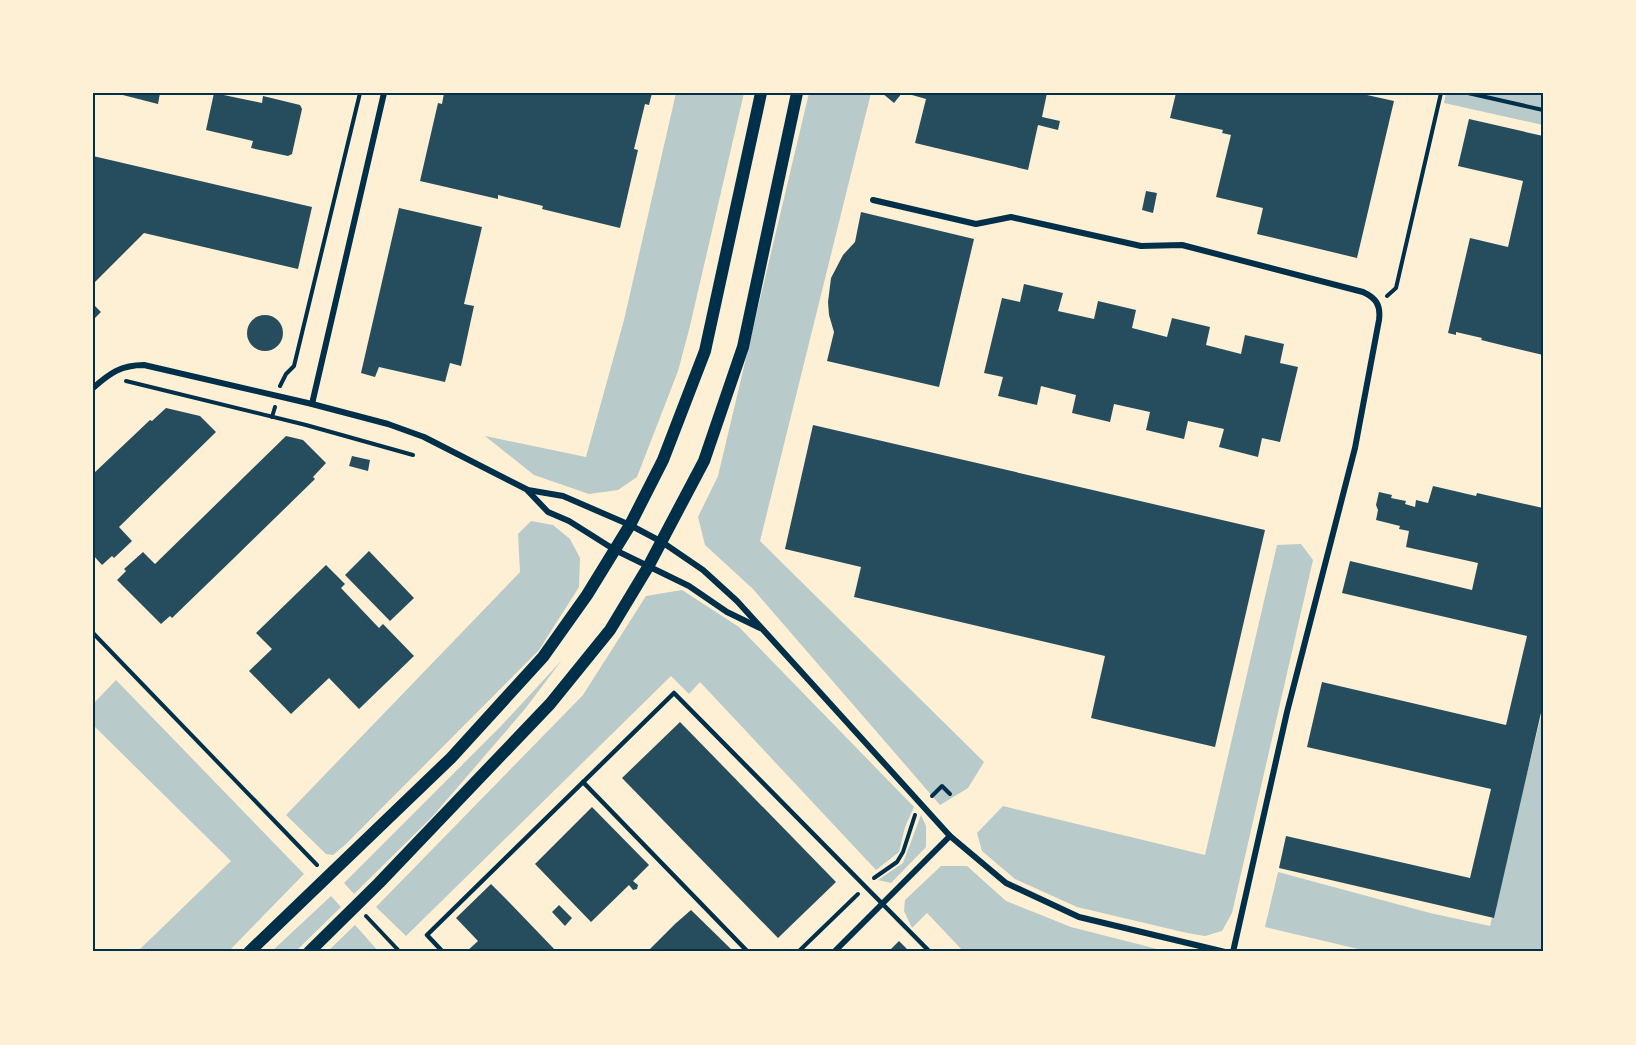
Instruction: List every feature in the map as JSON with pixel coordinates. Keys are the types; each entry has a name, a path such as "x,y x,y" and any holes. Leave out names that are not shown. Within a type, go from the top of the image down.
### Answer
{"main road":[{"path":"249,952 308,898 451,758 543,657 587,596 630,525 663,460 705,351 761,93"},
{"path":"309,952 379,883 550,704 610,630 648,567 704,461 743,347 797,93"}],"street":[{"path":"312,404 384,93"},
{"path":"873,200 976,224 1011,217 1141,246 1182,245 1363,292 1378,302 1379,320 1355,448 1287,712 1233,952"},
{"path":"93,388 106,376 127,365 144,365 312,404 388,424 424,437 528,490 563,496 630,525 662,542 703,570 737,601 950,836 1006,883 1079,917 1226,952"},
{"path":"528,490 548,512 569,521 615,550 689,586 727,612 764,630"},
{"path":"834,952 950,836"}],"lane":[{"path":"443,952 427,935 674,693 930,952"},
{"path":"583,782 748,952"}],"path":[{"path":"272,417 281,381 294,366 360,93"},
{"path":"1378,302 1396,288 1441,93"},
{"path":"1468,93 1543,111"},
{"path":"106,376 413,455"},
{"path":"93,633 320,868"},
{"path":"798,952 877,875 897,862 903,852 913,817 921,805 942,786 950,794"},
{"path":"359,909 400,952"}],"shaded area":[{"path":"676,93 744,93 678,371 637,477 618,490 589,494 534,475 485,436 586,457 624,320"},
{"path":"809,93 871,93 760,541 984,762 968,788 940,805 753,589 705,545 698,517 718,476"},
{"path":"1446,93 1543,93 1543,125 1444,103"},
{"path":"531,521 553,525 570,539 580,558 579,587 539,650 346,844 333,855 326,854 286,815 520,572 518,534"},
{"path":"1301,544 1313,560 1232,913 1222,931 1205,936 1077,907 1015,879 982,851 977,833 1003,806 1205,855 1277,545"},
{"path":"682,590 739,627 914,807 905,827 899,852 876,870 700,682 689,694 671,676 406,936 376,907 583,695 646,596"},
{"path":"562,660 525,709 432,817 354,894 344,883 501,726"},
{"path":"116,680 304,874 228,952 137,952 231,861 93,725 93,704"},
{"path":"1543,708 1543,952 1371,952 1265,927 1278,872 1430,913 1490,926"},
{"path":"921,815 926,826 926,847 891,883 878,880 903,863"},
{"path":"941,866 967,866 1006,901 1071,927 1169,952 964,952 927,913 912,928 904,911 905,900"},
{"path":"331,896 341,907 295,952 271,952"},
{"path":"355,925 379,952 327,952"}],"building":[{"path":"115,93 160,93 158,104"},
{"path":"214,93 262,103 263,96 300,105 302,109 292,154 288,156 251,148 253,141 206,130"},
{"path":"444,93 652,93 649,105 645,104 634,149 638,150 620,228 542,209 543,206 498,195 498,199 420,181 438,103 442,104"},
{"path":"882,93 902,93 894,103"},
{"path":"905,93 1047,93 1042,117 1060,121 1058,130 1038,125 1028,170 915,143 926,99"},
{"path":"1176,93 1358,93 1394,101 1357,258 1257,234 1263,208 1216,197 1231,135 1222,133 1223,130 1170,118"},
{"path":"1469,119 1543,136 1543,355 1481,340 1482,338 1456,332 1456,335 1448,333 1470,238 1508,247 1523,181 1458,166"},
{"path":"93,156 312,207 298,269 144,233 93,284"},
{"path":"1146,191 1157,193 1153,213 1142,210"},
{"path":"399,208 482,227 464,304 474,306 461,366 450,363 445,382 379,367 375,377 361,373"},
{"path":"861,212 974,239 939,387 827,361 834,332 828,302 831,278 843,255 855,242"},
{"path":"1024,284 1063,293 1058,311 1094,319 1098,301 1136,310 1132,328 1167,337 1172,318 1210,327 1206,345 1241,354 1245,335 1284,344 1280,363 1298,367 1280,442 1262,438 1258,457 1219,447 1224,429 1188,421 1184,439 1146,430 1150,412 1114,404 1110,422 1072,413 1076,395 1041,386 1037,405 998,396 1003,377 984,373 1002,298 1020,302"},
{"path":"93,304 101,312 93,320"},
{"path":"265,315 278,320 283,333 278,346 265,351 252,346 247,333 252,320"},
{"path":"166,408 200,416 216,432 119,527 132,541 114,558 112,556 102,565 93,555 93,474 150,420 152,421"},
{"path":"813,425 1265,530 1215,747 1091,718 1105,656 854,597 861,567 785,549"},
{"path":"286,436 303,440 326,463 313,477 315,479 172,618 170,616 161,624 117,580 126,571 124,569 143,552 155,564"},
{"path":"352,456 370,460 368,471 349,466"},
{"path":"1433,486 1543,508 1543,704 1494,918 1279,868 1286,836 1470,878 1491,789 1307,747 1322,682 1506,725 1527,636 1342,593 1350,561 1472,590 1478,563 1406,547 1409,531 1399,529 1400,526 1376,520 1379,492 1392,495 1391,498 1406,501 1405,504 1415,507 1416,500 1428,503"},
{"path":"369,551 414,598 390,621 345,575"},
{"path":"326,565 345,584 341,588 379,628 383,624 414,656 359,709 329,678 291,714 249,671 272,649 256,633"},
{"path":"680,722 836,882 778,938 622,778"},
{"path":"592,807 649,865 633,881 638,885 637,889 633,890 629,885 591,922 535,864"},
{"path":"491,884 557,952 466,952 478,941 456,918"},
{"path":"559,905 572,918 565,926 552,912"},
{"path":"691,910 734,952 647,952 675,924"},
{"path":"899,941 910,952 888,952"}]}
